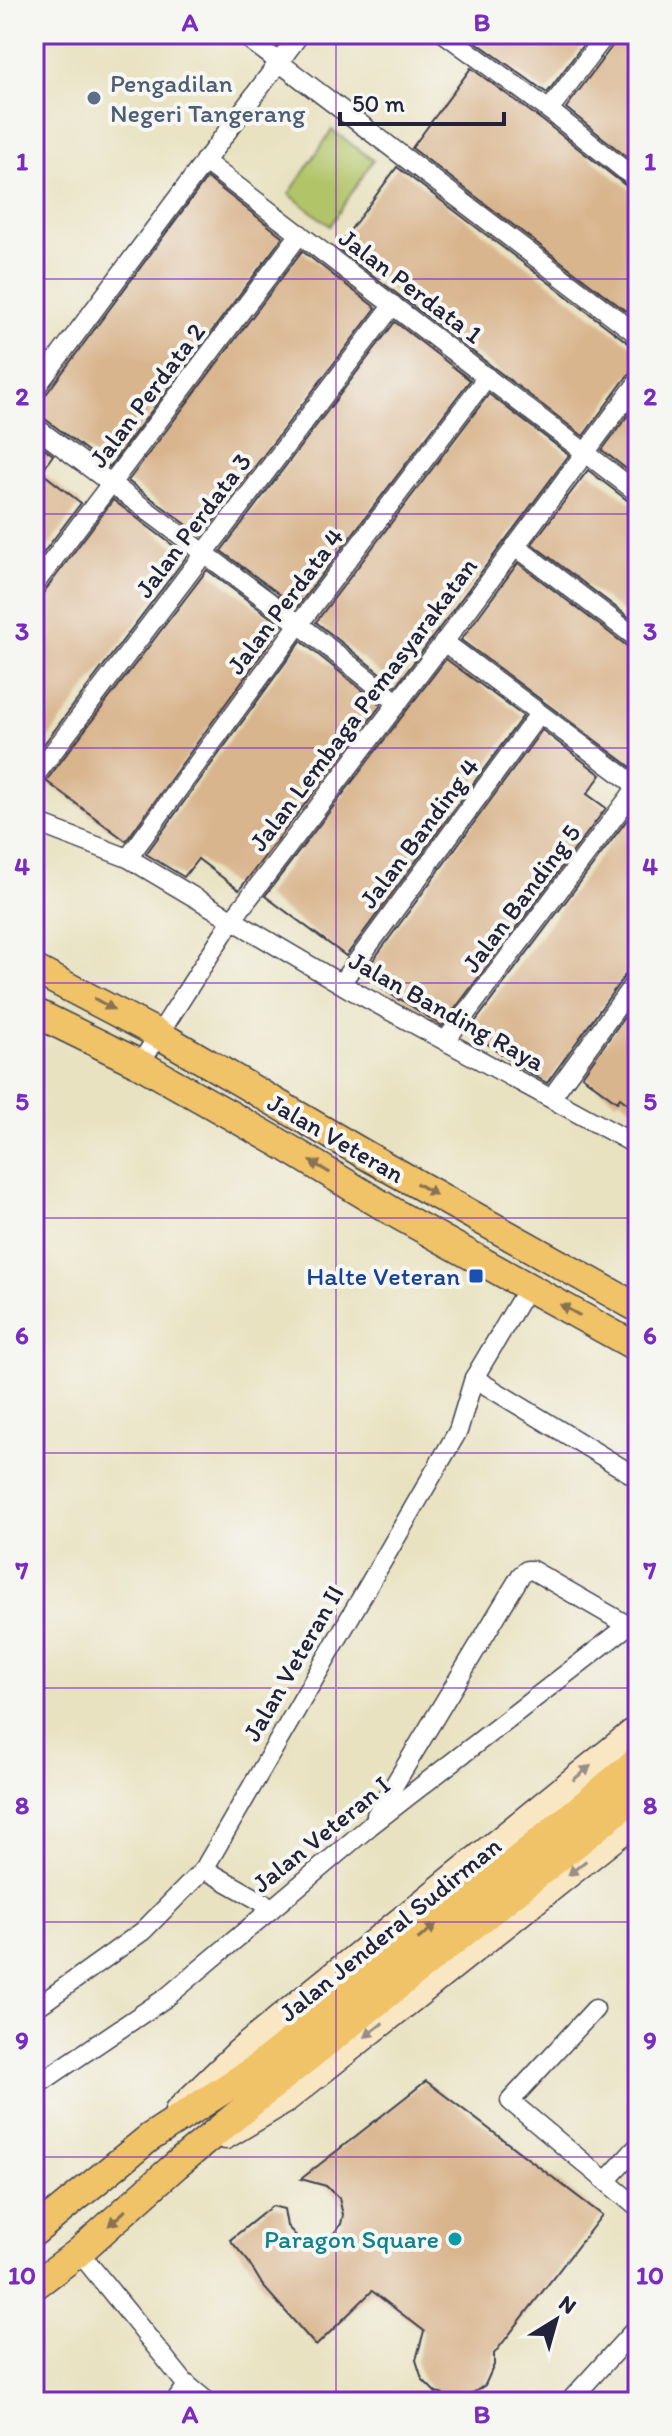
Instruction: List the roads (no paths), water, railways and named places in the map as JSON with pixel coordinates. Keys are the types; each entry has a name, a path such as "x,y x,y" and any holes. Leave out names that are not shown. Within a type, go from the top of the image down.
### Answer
{"main road":[{"name":"Jalan Veteran","path":"34,969 158,1034 638,1308"},
{"name":"Jalan Veteran","path":"34,1012 140,1064 638,1348"},
{"path":"450,1243 465,1212"},
{"name":"Jalan Jenderal Sudirman","path":"34,2232 155,2134 257,2068 638,1760"},
{"name":"Jalan Jenderal Sudirman","path":"34,2286 79,2252 182,2160 638,1794"}],"street":[{"path":"242,34 638,335"},
{"path":"34,390 300,34"},
{"path":"549,110 606,34"},
{"path":"453,36 638,181"},
{"name":"Jalan Perdata 1","path":"204,161 638,493"},
{"name":"Jalan Perdata 2","path":"34,585 300,234"},
{"name":"Jalan Perdata 3","path":"34,777 393,305"},
{"name":"Jalan Perdata 4","path":"128,858 299,624 487,377"},
{"name":"Jalan Lembaga Pemasyarakatan","path":"140,1064 232,920 587,454 638,382"},
{"path":"34,426 299,624 398,703"},
{"path":"515,546 638,639"},
{"path":"444,642 638,787"},
{"name":"Jalan Banding 4","path":"341,983 539,714"},
{"name":"Jalan Banding 5","path":"446,1040 638,787"},
{"name":"Jalan Banding Raya","path":"34,822 128,858 341,983 638,1146"},
{"path":"551,1098 638,978"},
{"name":"Jalan Veteran II","path":"34,2009 143,1931 204,1869 458,1431 474,1378 528,1287"},
{"path":"474,1378 638,1478"},
{"path":"370,1826 521,1575 527,1570 633,1622"},
{"name":"Jalan Veteran I","path":"34,2087 167,1997 370,1826 633,1622"},
{"name":"Jalan Jenderal Sudirman","path":"155,2134 239,2052 638,1728"},
{"name":"Jalan Jenderal Sudirman","path":"182,2160 285,2100 638,1819"},
{"path":"204,1869 271,1907"},
{"path":"595,2009 510,2101 638,2208"},
{"path":"606,2181 638,2146"},
{"path":"79,2252 188,2385 208,2402"},
{"path":"580,2398 638,2326"},
{"path":"175,2402 188,2385"}],"place":[{"name":"Pengadilan Negeri Tangerang","path":"94,98"},
{"name":"Halte Veteran","path":"476,1276"},
{"name":"Paragon Square","path":"455,2239"}]}
